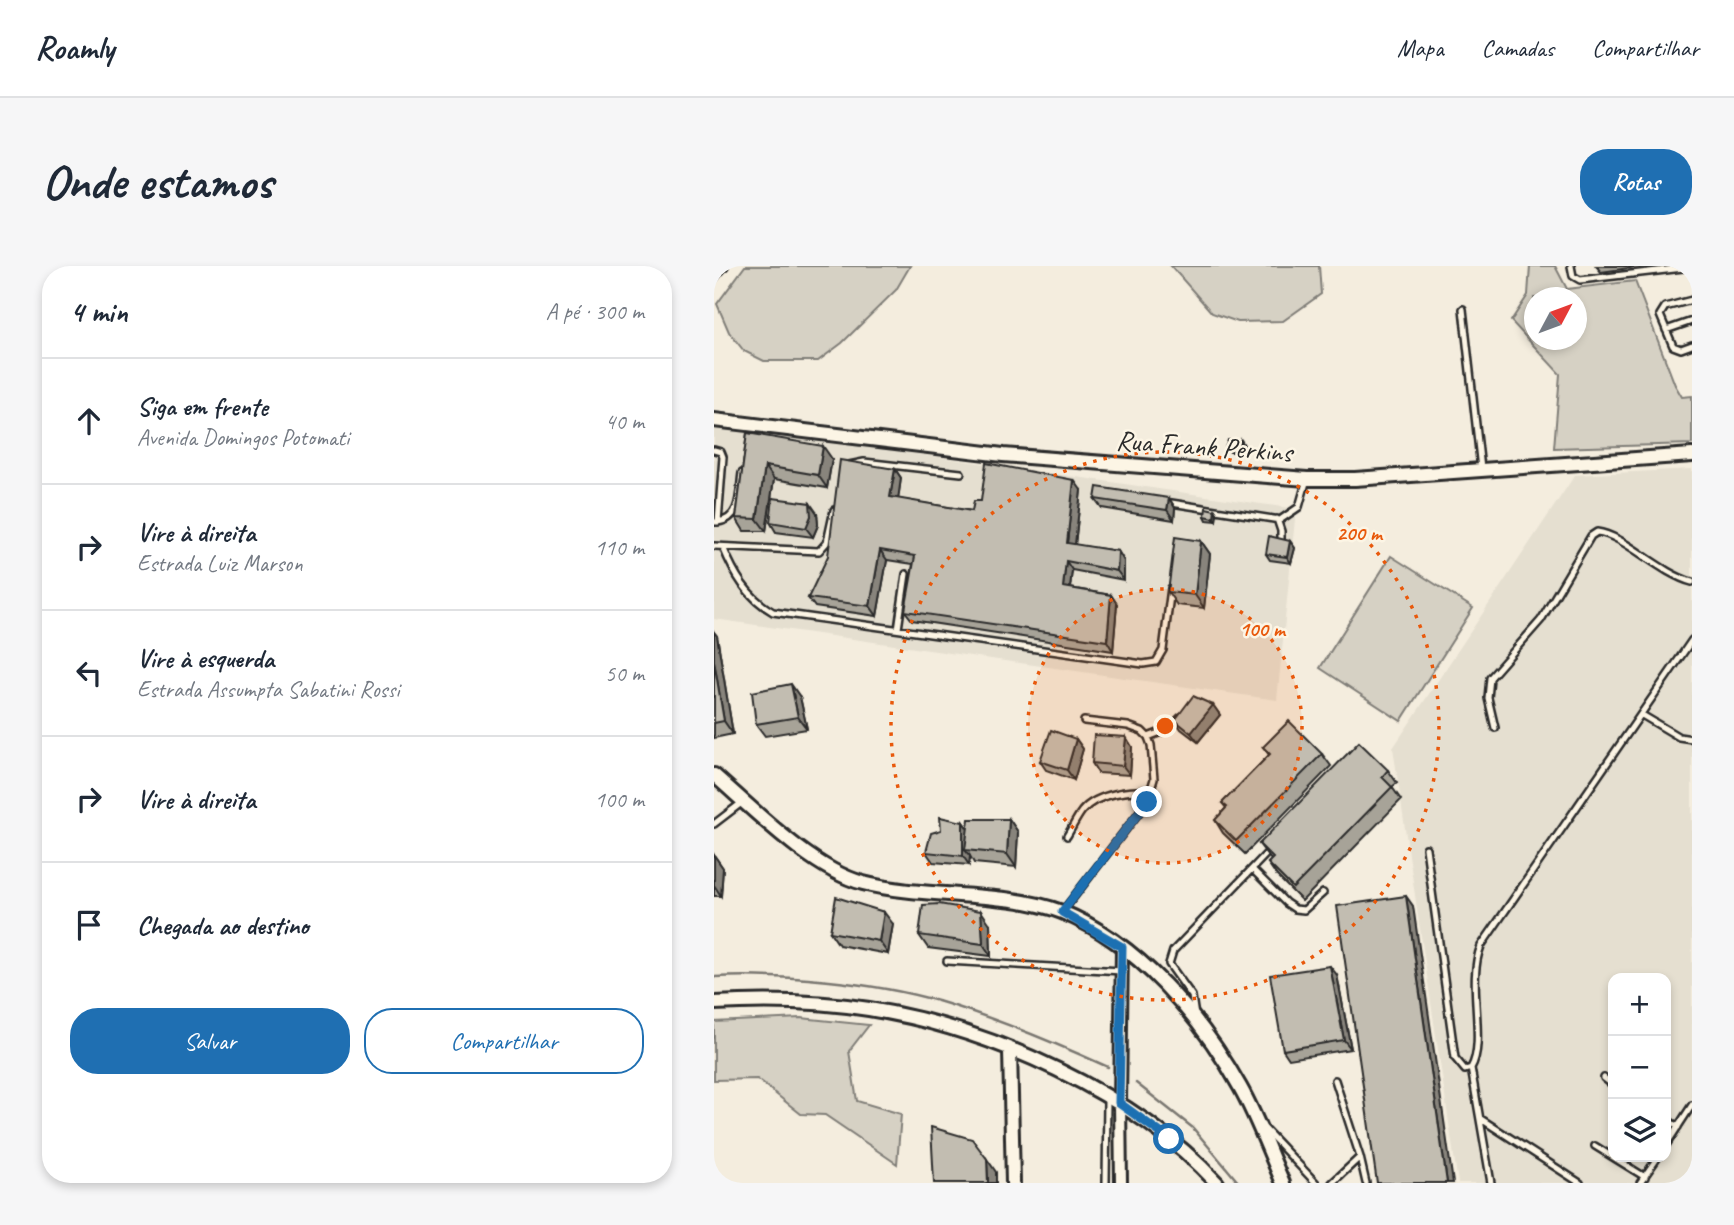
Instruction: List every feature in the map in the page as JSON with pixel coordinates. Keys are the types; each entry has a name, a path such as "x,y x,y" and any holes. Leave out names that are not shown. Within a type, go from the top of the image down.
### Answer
{"street":[{"name":"Rua Frank Perkins","path":"714,420 1003,455 1307,478 1355,479 1692,455"},
{"path":"714,775 814,858 861,882 915,892 1017,902 1062,912 1122,947 1195,1019 1236,1079 1283,1183"},
{"path":"1121,1183 1119,1103 1122,947"},
{"path":"714,1003 751,1001 868,1009 974,1036 1010,1050 1119,1103 1169,1139 1211,1181"},
{"path":"1010,1050 1013,1183"}],"lane":[{"path":"716,274 725,266"},
{"path":"1571,266 1573,276 1580,280 1692,267"},
{"path":"1692,300 1665,307 1660,315 1673,346 1677,349 1692,345"},
{"path":"1463,309 1481,470"},
{"path":"1665,330 1692,321"},
{"path":"714,450 720,452 723,457 716,522 728,521 736,513 743,463"},
{"path":"846,467 854,462 864,461 961,473"},
{"path":"1161,501 1277,519 1291,514 1299,506 1307,478"},
{"path":"714,546 819,551 827,542 836,502"},
{"path":"1277,519 1281,544"},
{"path":"1495,728 1488,698 1490,678 1541,620 1591,536 1597,533 1611,536 1661,569 1692,582"},
{"path":"723,547 743,586 763,607 787,616 1143,664 1156,662 1163,650 1172,577"},
{"path":"898,629 906,573"},
{"path":"1491,1183 1471,1068 1477,1053 1474,975 1476,959 1481,946 1692,640"},
{"path":"1148,737 1169,729 1183,714"},
{"path":"1642,715 1679,737 1692,739"},
{"path":"1062,912 1147,802 1152,791 1154,762 1148,737 1142,731 1128,726 1084,721"},
{"path":"1067,836 1082,811 1090,804 1118,793 1152,791"},
{"path":"714,824 744,801"},
{"path":"1426,848 1455,1058 1465,1070 1471,1068"},
{"path":"1195,1019 1192,996 1168,964 1169,958 1272,849"},
{"path":"1252,869 1295,908 1304,910 1323,893"},
{"path":"947,961 1122,971"},
{"path":"1604,1079 1608,1082"},
{"path":"1335,1080 1366,1183"},
{"path":"1106,1183 1107,1097"},
{"path":"1671,1138 1692,1105"},
{"path":"1254,1118 1316,1183"},
{"path":"1481,1119 1580,1183"},
{"path":"1671,1122 1678,1127"},
{"path":"1595,1146 1645,1177"},
{"path":"1332,1183 1360,1157"},
{"path":"1640,1183 1655,1162"}],"shaded area":[{"path":"745,266 910,266 896,290 842,343 818,361 764,361 744,351 729,332 717,304"},
{"path":"1171,266 1319,266 1321,294 1283,321 1238,322 1212,313"},
{"path":"1530,266 1555,266 1566,287 1529,287"},
{"path":"1635,281 1675,385 1682,397 1692,396 1692,444 1554,448 1560,374 1538,350 1587,350 1587,287 1584,287"},
{"path":"1524,301 1524,335 1511,321"},
{"path":"714,427 747,429 1296,509 1277,700 714,619"},
{"path":"1692,469 1692,1183 1458,1183 1393,748 1575,475"},
{"path":"1391,556 1473,608 1401,721 1320,668"},
{"path":"801,1018 869,1025 849,1051 857,1101 901,1114 897,1164 825,1115 801,1114 757,1079 714,1080 714,1022"}],"building":[{"path":"747,433 823,446 818,475 765,466 757,519 736,518"},
{"path":"1228,440 1241,440 1240,445 1226,446"},
{"path":"840,460 895,469 890,497 972,511 974,501 981,501 986,463 1074,480 1067,543 1118,551 1117,571 1066,561 1063,587 1111,595 1107,641 905,611 915,556 880,550 870,606 808,598 828,556"},
{"path":"1097,487 1169,498 1167,510 1095,499"},
{"path":"773,498 810,503 811,516 806,528 770,522"},
{"path":"1206,508 1215,510 1214,518 1205,516"},
{"path":"1269,536 1290,541 1287,557 1266,554"},
{"path":"1175,537 1201,541 1195,595 1168,592"},
{"path":"714,661 724,721 714,723"},
{"path":"791,684 798,717 756,724 752,692"},
{"path":"1193,696 1213,705 1191,733 1175,720"},
{"path":"1289,721 1322,754 1236,841 1215,820 1227,807 1222,803 1270,754 1263,747"},
{"path":"1051,730 1076,739 1067,770 1040,761"},
{"path":"1094,735 1126,737 1123,766 1092,763"},
{"path":"1359,742 1388,770 1382,777 1392,787 1293,888 1268,863 1273,858 1259,844"},
{"path":"940,817 963,822 963,856 926,852 931,833 941,830"},
{"path":"969,819 1009,819 1007,854 965,850"},
{"path":"1406,896 1447,1183 1377,1183 1337,906"},
{"path":"836,897 884,912 879,941 830,932"},
{"path":"939,904 981,911 983,944 919,935 923,905"},
{"path":"1330,966 1344,1040 1283,1050 1270,975"},
{"path":"931,1127 972,1139 987,1159 988,1183 934,1183"}],"waterway":[{"path":"714,977 827,981 912,994 1003,1023 1108,1067"},
{"path":"1136,1083 1193,1128 1239,1183"}],"route":[{"path":"1147,802 1062,912 1122,947 1119,1103 1169,1139"}]}
